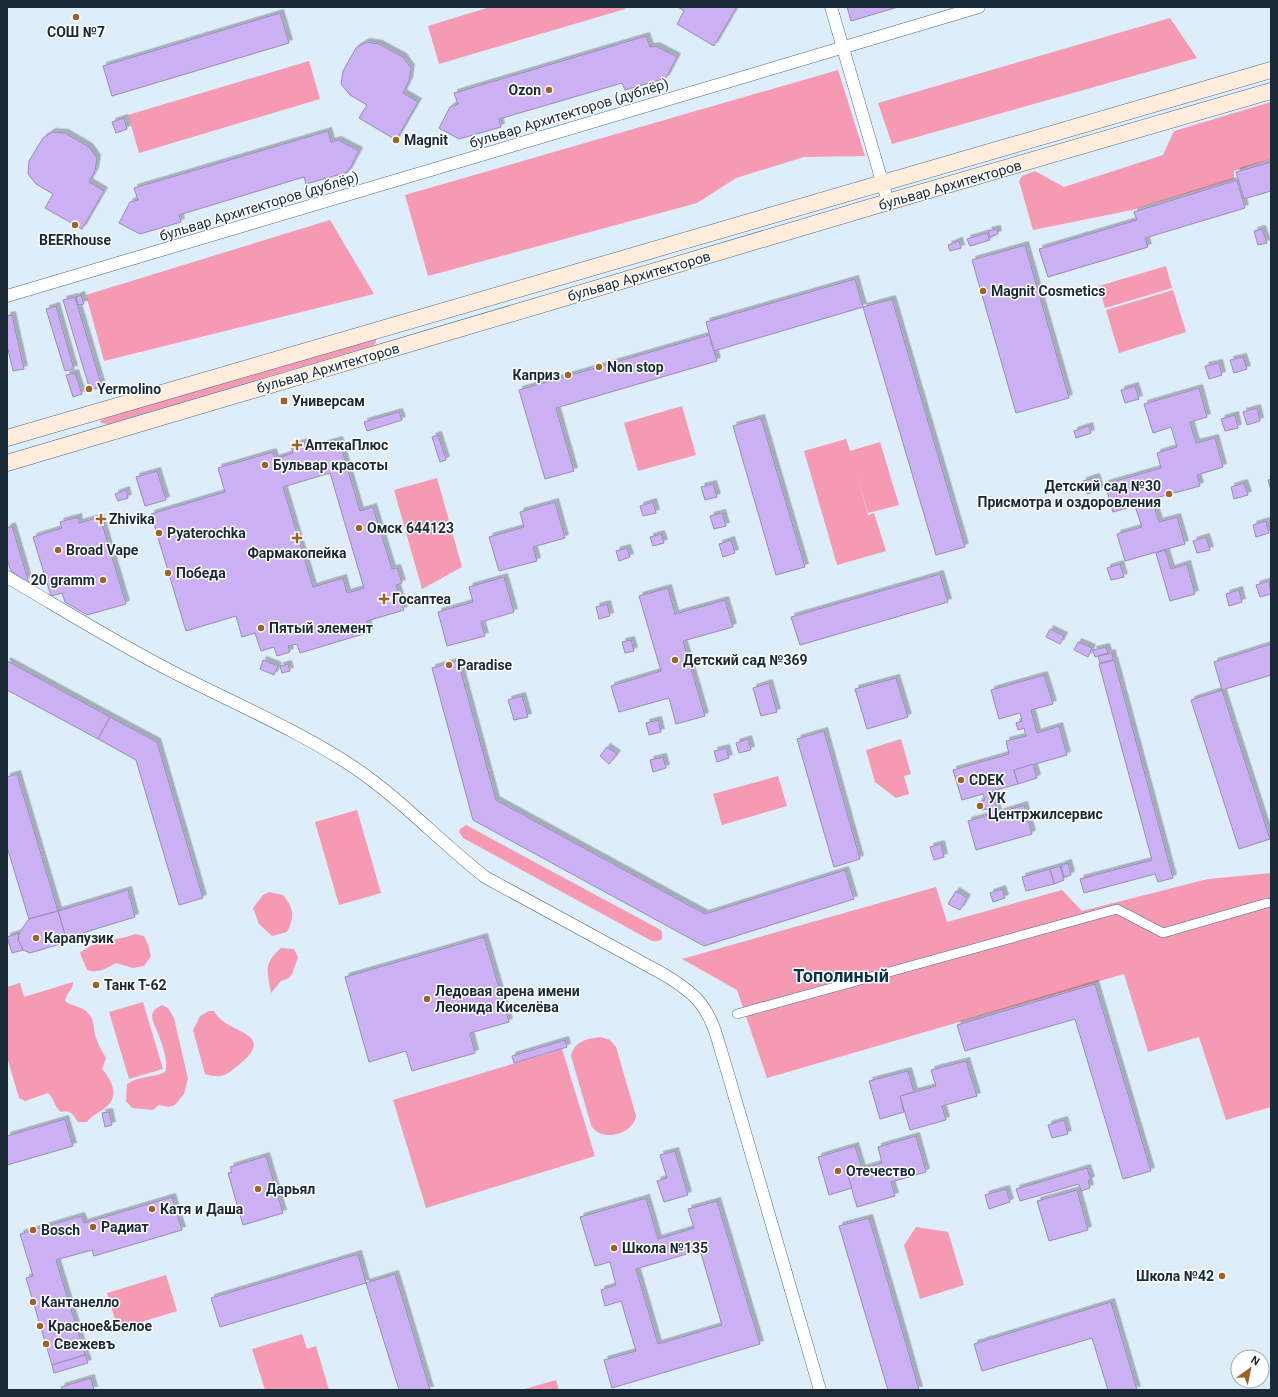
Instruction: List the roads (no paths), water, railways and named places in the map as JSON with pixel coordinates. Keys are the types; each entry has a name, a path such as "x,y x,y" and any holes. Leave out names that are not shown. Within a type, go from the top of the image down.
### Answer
{"main road":[{"name":"бульвар Архитекторов","path":"7,438 882,182 1271,70"},
{"name":"бульвар Архитекторов","path":"7,463 888,202 1271,91"}],"street":[{"path":"831,7 888,202"},
{"name":"бульвар Архитекторов (дублёр)","path":"7,296 979,7"},
{"path":"7,577 166,669 317,745 354,768 386,791 463,860 485,877 666,975 683,987 701,1004 713,1025 726,1067 820,1390"},
{"path":"737,1014 1117,909 1163,933 1267,903"}],"place":[{"name":"СОШ №7","path":"76,17"},
{"name":"Ozon","path":"549,90"},
{"name":"Magnit","path":"396,140"},
{"name":"BEERhouse","path":"75,225"},
{"name":"Magnit Cosmetics","path":"983,291"},
{"name":"Non stop","path":"599,367"},
{"name":"Каприз","path":"568,375"},
{"name":"Yermolino","path":"89,389"},
{"name":"Универсам","path":"284,401"},
{"name":"АптекаПлюс","path":"297,445"},
{"name":"Бульвар красоты","path":"265,465"},
{"name":"Детский сад №30 Присмотра и оздоровления","path":"1169,494"},
{"name":"Zhivika","path":"101,519"},
{"name":"Омск 644123","path":"359,528"},
{"name":"Pyaterochka","path":"159,533"},
{"name":"Фармакопейка","path":"297,538"},
{"name":"Broad Vape","path":"58,550"},
{"name":"Победа","path":"168,573"},
{"name":"20 gramm","path":"103,580"},
{"name":"Госаптеа","path":"384,599"},
{"name":"Пятый элемент","path":"261,628"},
{"name":"Детский сад №369","path":"675,660"},
{"name":"Paradise","path":"449,665"},
{"name":"CDEK","path":"961,780"},
{"name":"УК Центржилсервис","path":"980,806"},
{"name":"Карапузик","path":"36,938"},
{"name":"Танк Т-62","path":"96,985"},
{"name":"Ледовая арена имени Леонида Киселёва","path":"427,999"},
{"name":"Отечество","path":"838,1171"},
{"name":"Дарьял","path":"258,1189"},
{"name":"Катя и Даша","path":"152,1209"},
{"name":"Радиат","path":"93,1227"},
{"name":"Bosch","path":"33,1230"},
{"name":"Школа №135","path":"614,1248"},
{"name":"Школа №42","path":"1222,1276"},
{"name":"Кантанелло","path":"33,1302"},
{"name":"Красное&Белое","path":"40,1326"},
{"name":"Свежевъ","path":"46,1344"}],"district":[{"name":"Тополиный","path":"841,975"}]}
